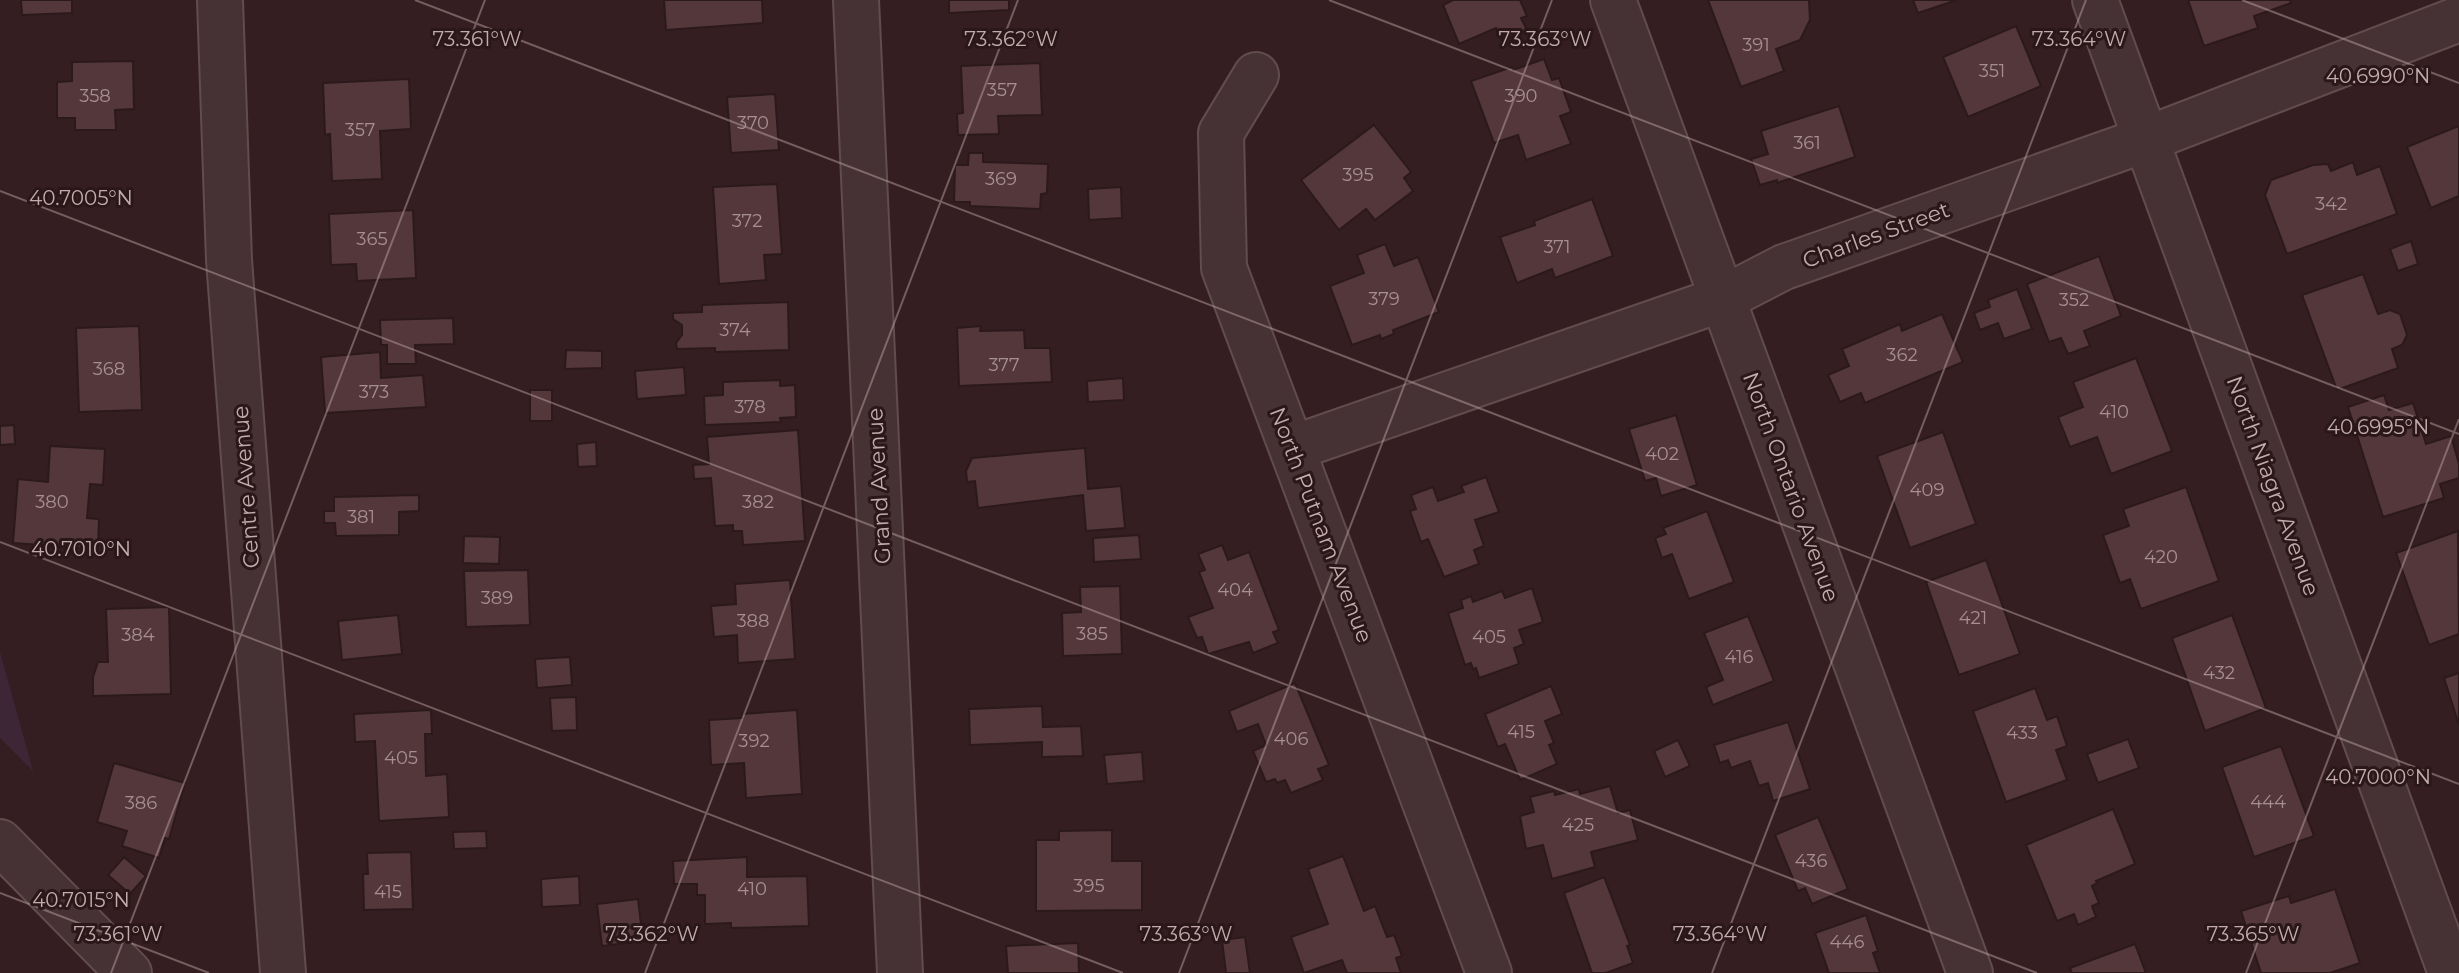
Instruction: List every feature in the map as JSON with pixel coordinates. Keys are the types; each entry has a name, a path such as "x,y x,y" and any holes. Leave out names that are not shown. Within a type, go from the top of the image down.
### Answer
{"street":[{"name":"Centre Avenue","path":"220,0 229,260 283,973"},
{"name":"Grand Avenue","path":"856,0 900,973"},
{"name":"North Ontario Avenue","path":"1613,0 1970,973"},
{"name":"North Niagra Avenue","path":"2095,0 2451,973"},
{"name":"Charles Street","path":"1293,448 1722,299 1784,267 2147,139 2459,19"},
{"name":"North Putnam Avenue","path":"1256,75 1221,133 1224,268 1489,973"},
{"path":"0,842 129,973"}],"shaded area":[{"path":"0,652 33,771 0,738"}],"building":[{"path":"21,0 72,0 72,13 22,15"},
{"path":"664,0 762,0 763,23 666,30"},
{"path":"949,0 1009,0 1009,10 949,13"},
{"path":"1453,0 1520,0 1527,16 1521,18 1527,30 1502,41 1496,28 1459,44 1443,5"},
{"path":"1708,0 1809,0 1810,20 1800,40 1776,49 1784,71 1741,87"},
{"path":"1913,0 1957,0 1918,13"},
{"path":"2188,0 2290,0 2291,3 2254,16 2258,28 2204,46"},
{"path":"2016,26 2041,86 1968,117 1943,57"},
{"path":"1544,59 1552,80 1559,78 1571,112 1560,116 1571,144 1526,160 1518,135 1494,143 1471,81"},
{"path":"133,61 134,109 115,110 116,130 75,130 75,118 57,118 57,82 72,81 72,62"},
{"path":"1040,63 1042,115 998,116 999,134 958,135 957,114 963,113 961,66"},
{"path":"409,79 411,129 380,131 382,179 332,181 330,134 325,135 323,83"},
{"path":"775,94 779,150 731,153 727,97"},
{"path":"1839,106 1855,157 1777,183 1777,180 1760,185 1751,159 1768,154 1761,131"},
{"path":"1374,125 1411,172 1404,178 1413,191 1375,220 1366,209 1339,230 1301,180"},
{"path":"2459,126 2459,196 2431,208 2407,147"},
{"path":"969,153 983,153 983,162 1048,164 1047,193 1041,194 1040,209 970,206 970,202 954,202 955,165 968,165"},
{"path":"2353,162 2357,175 2380,166 2397,214 2287,254 2265,195 2271,180 2313,165 2328,164 2331,171"},
{"path":"777,184 782,254 764,255 766,280 719,284 713,187"},
{"path":"1121,187 1122,218 1089,220 1088,189"},
{"path":"1592,199 1613,256 1555,278 1552,269 1517,283 1500,237"},
{"path":"413,210 416,278 357,281 356,264 331,265 329,214"},
{"path":"2411,241 2418,264 2398,271 2390,249"},
{"path":"1385,244 1394,266 1418,257 1439,312 1393,330 1394,334 1381,339 1380,335 1352,345 1330,286 1364,273 1357,255"},
{"path":"2099,256 2121,316 2084,331 2090,346 2068,354 2061,338 2049,342 2027,284"},
{"path":"2363,274 2378,314 2390,310 2400,314 2407,335 2402,345 2392,349 2398,368 2337,390 2302,295"},
{"path":"2017,289 2032,329 2004,339 1998,323 1980,330 1974,313 1990,307 1988,300"},
{"path":"788,302 789,350 715,352 715,348 677,349 682,325 673,319 673,313 702,312 702,305"},
{"path":"1942,314 1963,362 1865,403 1861,393 1840,402 1828,375 1849,366 1842,349 1900,324 1902,331"},
{"path":"453,318 454,344 415,345 416,364 387,364 387,345 381,345 380,320"},
{"path":"139,326 142,410 79,412 76,328"},
{"path":"981,326 980,331 1024,330 1025,348 1050,348 1052,382 959,386 957,328"},
{"path":"566,350 602,351 602,368 565,369"},
{"path":"380,352 381,378 423,375 426,407 325,413 321,357"},
{"path":"2136,358 2172,451 2111,474 2097,437 2070,447 2058,417 2083,407 2073,382"},
{"path":"684,367 686,395 637,399 635,371"},
{"path":"1123,378 1124,400 1088,402 1087,381"},
{"path":"780,380 780,386 795,385 796,417 780,418 781,422 705,425 704,396 723,395 723,382"},
{"path":"530,390 552,390 552,421 530,421"},
{"path":"2384,395 2389,410 2413,403 2426,444 2451,436 2459,464 2459,478 2440,484 2444,498 2383,517 2348,407"},
{"path":"1676,415 1697,485 1661,496 1656,478 1645,481 1629,429"},
{"path":"14,425 15,444 0,445 0,426"},
{"path":"798,430 805,541 743,545 742,531 733,531 733,525 715,526 711,478 694,479 693,465 709,464 707,437"},
{"path":"1943,432 1976,524 1910,548 1877,456"},
{"path":"596,442 597,466 578,467 577,444"},
{"path":"50,446 105,449 103,485 90,484 87,518 99,519 98,549 13,543 18,479 48,482"},
{"path":"1085,448 1088,489 1121,486 1125,528 1086,531 1083,495 978,508 975,481 967,482 966,471 972,458"},
{"path":"1486,477 1499,512 1475,520 1484,546 1474,550 1479,564 1444,577 1428,539 1421,542 1410,511 1416,509 1411,495 1433,487 1438,501 1464,492 1461,486"},
{"path":"2186,487 2219,581 2141,609 2130,579 2120,583 2103,535 2129,526 2123,509"},
{"path":"419,495 419,511 399,512 399,535 336,536 335,523 324,523 324,511 334,511 334,497"},
{"path":"1707,511 1734,582 1689,599 1672,554 1662,558 1655,538 1666,534 1663,528"},
{"path":"2458,531 2459,634 2429,645 2396,553"},
{"path":"1139,535 1141,559 1094,562 1093,538"},
{"path":"464,536 500,537 499,564 463,563"},
{"path":"1222,545 1228,560 1249,552 1279,630 1273,632 1278,643 1253,653 1249,642 1208,654 1202,637 1197,638 1188,617 1213,608 1199,572 1205,570 1198,554"},
{"path":"1986,560 2020,654 1959,675 1926,582"},
{"path":"528,570 530,625 466,627 464,571"},
{"path":"790,580 795,659 738,663 737,635 714,637 711,606 736,604 735,584"},
{"path":"1120,586 1122,654 1063,656 1062,613 1081,612 1080,587"},
{"path":"1532,588 1543,622 1519,630 1524,644 1514,648 1519,664 1479,678 1471,663 1465,665 1448,613 1463,608 1461,600 1471,596 1473,602 1502,591 1505,598"},
{"path":"169,607 171,694 93,696 93,677 98,662 108,662 106,609"},
{"path":"398,615 402,654 342,660 338,621"},
{"path":"2232,615 2266,708 2205,731 2172,638"},
{"path":"1748,616 1774,681 1713,705 1706,687 1723,680 1704,633"},
{"path":"570,657 572,685 537,688 535,659"},
{"path":"2459,673 2459,725 2444,678"},
{"path":"1295,683 1329,765 1318,769 1323,780 1291,793 1285,780 1266,782 1253,751 1266,745 1258,724 1237,732 1229,711"},
{"path":"1551,686 1562,714 1545,721 1554,743 1549,745 1557,764 1520,780 1505,744 1498,747 1485,714"},
{"path":"2035,688 2047,720 2057,716 2067,746 2056,750 2067,780 2006,802 1973,711"},
{"path":"576,697 577,730 552,731 550,698"},
{"path":"1042,706 1043,727 1081,726 1083,756 1042,757 1042,742 970,745 969,709"},
{"path":"431,710 432,734 425,734 426,776 447,774 449,817 379,821 375,741 355,742 354,714"},
{"path":"797,710 802,794 746,798 744,763 711,765 709,720"},
{"path":"1788,722 1810,789 1773,801 1768,783 1759,786 1750,761 1731,768 1728,760 1720,763 1714,745"},
{"path":"2128,739 2139,768 2098,783 2087,754"},
{"path":"1678,740 1690,766 1665,777 1654,751"},
{"path":"2281,746 2314,836 2254,857 2222,767"},
{"path":"1142,752 1144,781 1107,784 1104,755"},
{"path":"114,763 185,783 169,839 165,838 159,858 122,846 127,831 97,822"},
{"path":"1610,786 1618,813 1630,810 1638,840 1591,852 1595,867 1552,879 1543,845 1526,849 1520,816 1534,812 1530,797 1579,789 1580,794"},
{"path":"2113,809 2135,864 2096,881 2092,886 2099,903 2092,906 2096,917 2078,925 2074,914 2057,921 2026,845"},
{"path":"1818,817 1848,889 1812,904 1805,888 1798,891 1775,835"},
{"path":"1112,830 1112,861 1142,861 1142,910 1036,911 1036,840 1059,840 1059,831"},
{"path":"486,831 487,848 454,849 453,832"},
{"path":"411,852 413,909 364,910 363,874 368,874 367,853"},
{"path":"1343,856 1364,911 1375,906 1387,937 1394,935 1402,956 1396,958 1401,973 1347,973 1342,960 1304,973 1291,937 1328,924 1308,869"},
{"path":"124,857 146,876 130,894 108,875"},
{"path":"747,857 747,877 807,876 809,926 731,928 731,923 705,924 705,895 697,895 697,884 674,884 673,861"},
{"path":"579,876 580,905 542,907 541,879"},
{"path":"1604,877 1630,945 1627,946 1633,963 1606,973 1592,973 1564,893"},
{"path":"2335,889 2360,963 2330,973 2261,973 2241,911 2289,896 2291,903"},
{"path":"638,899 643,941 602,946 597,904"},
{"path":"1866,915 1878,951 1873,953 1880,973 1829,973 1815,933"},
{"path":"1245,937 1250,973 1226,973 1222,940"},
{"path":"1078,943 1079,973 1008,973 1006,946"},
{"path":"2135,944 2146,973 2072,973 2070,968"}]}
